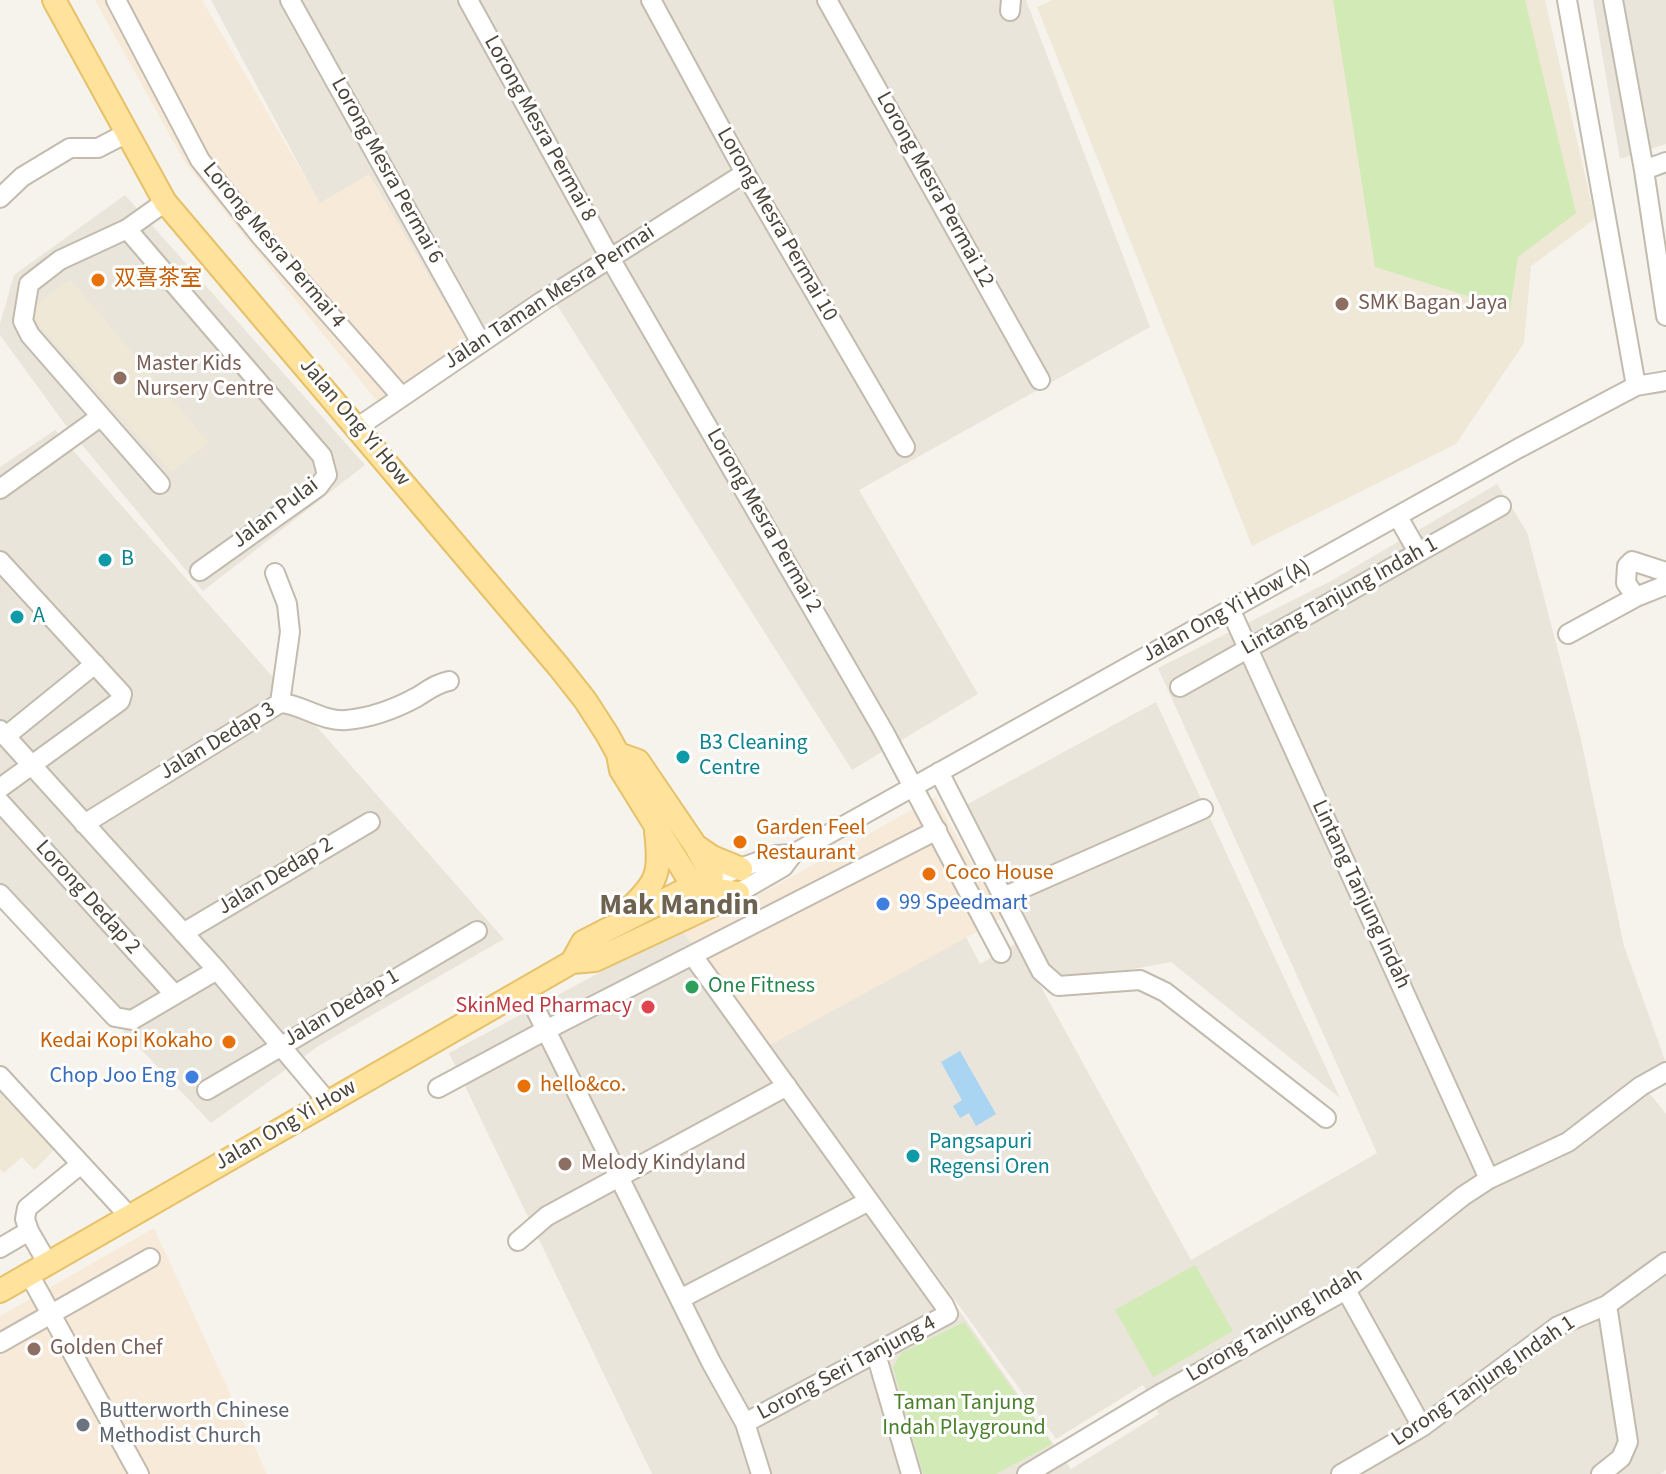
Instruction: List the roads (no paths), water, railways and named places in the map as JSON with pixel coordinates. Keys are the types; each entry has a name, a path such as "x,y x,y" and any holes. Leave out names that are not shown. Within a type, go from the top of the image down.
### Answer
{"main road":[{"name":"Jalan Ong Yi How","path":"54,0 165,202 358,427 585,700 618,754 621,770 655,823 704,883"},
{"name":"Jalan Ong Yi How","path":"618,754 638,761 695,845 704,883"},
{"path":"610,927 650,889 657,876 660,863 655,823"},
{"path":"695,845 712,857 741,869"},
{"name":"Jalan Ong Yi How","path":"572,962 583,942 704,883"},
{"path":"667,925 695,902 704,883 738,893"},
{"name":"Jalan Ong Yi How","path":"0,1291 572,962 595,960 738,893"}],"street":[{"name":"Lorong Mesra Permai 4","path":"116,0 200,160 259,234 402,397"},
{"name":"Lorong Mesra Permai 6","path":"290,0 481,343"},
{"name":"Lorong Mesra Permai 8","path":"468,0 610,258"},
{"name":"Lorong Mesra Permai 10","path":"651,0 745,173 905,447"},
{"name":"Lorong Mesra Permai 12","path":"827,0 1040,380"},
{"path":"1567,0 1636,386"},
{"path":"1613,0 1644,170 1666,316"},
{"path":"0,198 22,177 70,148 98,148 127,133"},
{"path":"1644,170 1666,162"},
{"name":"Jalan Taman Mesra Permai","path":"358,427 610,258 745,173"},
{"path":"160,484 30,335 23,321 29,284 60,260 127,229 165,202"},
{"name":"Jalan Pulai","path":"127,229 322,456 327,475 318,487 200,571"},
{"name":"Lorong Mesra Permai 2","path":"610,258 914,785 1001,953"},
{"name":"Jalan Ong Yi How (A)","path":"738,893 783,867 793,854 914,785 1519,448 1636,386 1666,381"},
{"path":"0,489 100,417"},
{"name":"Lintang Tanjung Indah 1","path":"1180,687 1501,506"},
{"path":"1398,517 1418,552"},
{"path":"0,561 122,694 120,701 0,788"},
{"path":"1636,597 1626,583 1627,566 1632,561 1666,572"},
{"path":"275,573 287,604 290,632 280,703"},
{"path":"1568,634 1636,597 1666,585"},
{"name":"Lintang Tanjung Indah","path":"1231,611 1489,1179"},
{"path":"95,664 3,733 217,970 327,1101"},
{"name":"Jalan Dedap 3","path":"84,824 280,703 342,721 386,712 417,697 436,683 449,681"},
{"path":"939,772 1041,971 1058,986 1140,980 1165,992 1326,1118"},
{"name":"Lorong Dedap 2","path":"0,802 174,994"},
{"path":"1003,897 1203,809"},
{"name":"Jalan Dedap 2","path":"183,933 370,822"},
{"path":"438,1088 937,830"},
{"name":"Jalan Ong Yi How (A)","path":"704,883 776,855 793,854"},
{"path":"0,894 115,1017 132,1020 217,970"},
{"name":"Jalan Dedap 1","path":"207,1090 477,931"},
{"path":"680,1299 869,1201 693,956"},
{"path":"526,990 745,1423 761,1474"},
{"name":"Lorong Tanjung Indah","path":"1027,1474 1162,1393 1346,1290 1463,1196 1489,1179 1568,1142 1641,1086 1666,1072"},
{"path":"0,1076 130,1217"},
{"path":"518,1241 547,1216 787,1086"},
{"path":"81,1164 27,1208 25,1219 51,1313 139,1474"},
{"name":"Lorong Seri Tanjung 4","path":"745,1423 948,1314 869,1201"},
{"path":"0,1248 29,1231"},
{"path":"0,1343 150,1258"},
{"name":"Lorong Tanjung Indah 1","path":"1341,1474 1422,1427 1558,1326 1607,1305 1666,1262"},
{"path":"1346,1290 1422,1427"},
{"path":"1601,1474 1621,1458 1628,1442 1607,1305"},
{"path":"876,1354 911,1474"}],"water":[{"path":"960,1051 996,1114 976,1126 969,1113 960,1118 953,1106 962,1100 941,1062"}],"place":[{"name":"双喜茶室","path":"98,280"},
{"name":"SMK Bagan Jaya","path":"1342,304"},
{"name":"Master Kids Nursery Centre","path":"120,378"},
{"name":"B","path":"105,560"},
{"name":"A","path":"17,617"},
{"name":"B3 Cleaning Centre","path":"683,757"},
{"name":"Garden Feel Restaurant","path":"740,842"},
{"name":"Coco House","path":"929,874"},
{"name":"99 Speedmart","path":"883,904"},
{"name":"One Fitness","path":"692,987"},
{"name":"SkinMed Pharmacy","path":"648,1007"},
{"name":"Kedai Kopi Kokaho","path":"229,1042"},
{"name":"Chop Joo Eng","path":"192,1077"},
{"name":"hello&co.","path":"524,1086"},
{"name":"Pangsapuri Regensi Oren","path":"913,1156"},
{"name":"Melody Kindyland","path":"565,1164"},
{"name":"Golden Chef","path":"34,1349"},
{"name":"Butterworth Chinese Methodist Church","path":"83,1425"}],"district":[{"name":"Mak Mandin","path":"679,907"}],"park label":[{"name":"Taman Tanjung Indah Playground","path":"964,1416"}]}
